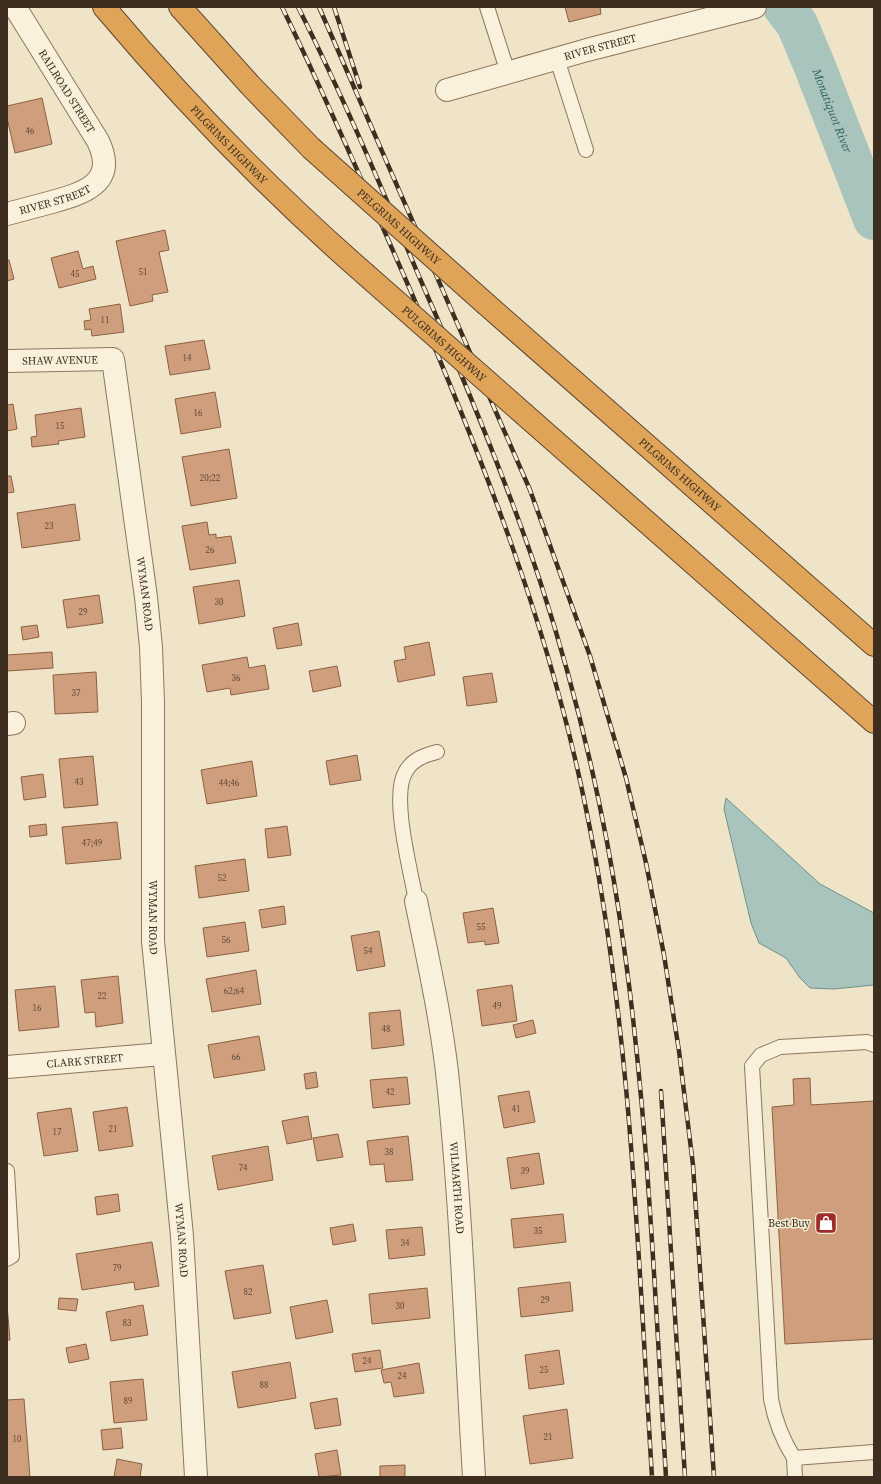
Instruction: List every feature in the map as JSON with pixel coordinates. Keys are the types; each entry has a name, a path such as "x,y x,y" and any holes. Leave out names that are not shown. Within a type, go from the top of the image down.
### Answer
{"highway":[{"name":"PILGRIMS HIGHWAY","path":"104,7 145,57 236,154 298,214 364,273"},
{"name":"PELGRIMS HIGHWAY","path":"180,7 250,85 310,148 487,305"},
{"name":"PULGRIMS HIGHWAY","path":"364,273 874,722"},
{"name":"PILGRIMS HIGHWAY","path":"487,305 874,645"}],"street":[{"name":"RAILROAD STREET","path":"15,7 101,148 103,164 99,179"},
{"name":"RIVER STREET","path":"447,90 557,59 752,8"},
{"name":"RIVER STREET","path":"7,214 83,193 94,185 99,179"},
{"name":"SHAW AVENUE","path":"7,361 113,359"},
{"name":"WYMAN ROAD","path":"113,359 146,597 151,647 153,702 153,941 163,1054 182,1230 196,1477"},
{"name":"WILMARTH ROAD","path":"416,901 441,1029 449,1090 455,1154 474,1477"},
{"name":"CLARK STREET","path":"7,1067 163,1054"}],"lane":[{"path":"486,7 508,73"},
{"path":"557,59 586,150"},
{"path":"416,901 400,809 401,783 406,771 412,763 424,756 437,752"},
{"path":"795,1477 794,1458 782,1440 774,1419 771,1399 752,1066 761,1055 780,1047 867,1042 874,1045"},
{"path":"7,1171 12,1256 7,1259"},
{"path":"794,1458 874,1452"}],"water":[{"path":"726,798 820,884 874,913 874,985 834,989 810,988 800,978 786,958 759,943 751,923 724,809"}],"building":[{"path":"565,7 600,7 601,14 569,22"},
{"path":"42,98 52,144 15,153 7,118 7,106"},
{"path":"165,230 169,250 159,252 168,292 152,295 153,301 130,306 116,241"},
{"path":"78,251 83,269 93,266 96,279 59,288 51,258"},
{"path":"7,260 9,260 14,279 7,281"},
{"path":"120,304 124,332 92,336 91,329 85,330 84,321 91,320 89,309"},
{"path":"204,340 210,369 170,375 165,346"},
{"path":"215,392 221,427 181,434 175,399"},
{"path":"13,404 17,429 7,431 7,405"},
{"path":"81,408 85,437 58,441 59,444 32,447 31,437 37,436 35,415"},
{"path":"229,449 237,498 191,506 182,457"},
{"path":"7,476 11,476 14,492 7,493"},
{"path":"75,504 80,540 22,548 17,513"},
{"path":"207,522 209,535 216,534 216,538 231,536 236,563 190,570 182,526"},
{"path":"239,580 245,616 199,624 193,587"},
{"path":"99,595 103,623 67,628 63,600"},
{"path":"298,623 302,645 277,649 273,628"},
{"path":"37,625 39,637 23,640 21,627"},
{"path":"429,642 435,675 398,682 394,661 406,659 404,647"},
{"path":"52,652 53,668 7,671 7,655"},
{"path":"247,657 249,668 265,665 269,689 231,695 230,688 207,692 202,665"},
{"path":"337,666 341,686 313,692 309,671"},
{"path":"96,672 98,712 55,714 53,675"},
{"path":"492,673 497,702 467,706 463,677"},
{"path":"357,755 361,780 330,785 326,761"},
{"path":"93,756 98,805 64,808 59,759"},
{"path":"252,761 257,796 207,804 201,770"},
{"path":"43,774 46,797 24,800 21,777"},
{"path":"117,822 121,859 66,864 62,827"},
{"path":"46,824 47,835 30,837 29,826"},
{"path":"287,826 291,855 268,858 265,829"},
{"path":"245,859 249,891 199,898 195,866"},
{"path":"284,906 286,924 262,928 259,910"},
{"path":"493,908 499,943 485,945 485,941 468,943 463,913"},
{"path":"245,922 249,951 207,957 203,928"},
{"path":"379,931 385,966 357,971 351,936"},
{"path":"256,970 261,1004 212,1012 206,979"},
{"path":"118,976 123,1023 96,1027 95,1012 85,1013 81,980"},
{"path":"512,985 517,1021 482,1026 477,990"},
{"path":"55,986 59,1027 19,1031 15,990"},
{"path":"400,1010 404,1045 372,1049 369,1013"},
{"path":"533,1020 536,1033 516,1038 513,1025"},
{"path":"259,1036 265,1070 214,1078 208,1045"},
{"path":"316,1072 318,1087 306,1089 304,1074"},
{"path":"407,1077 410,1104 373,1108 370,1080"},
{"name":"Best Buy","path":"810,1078 811,1105 874,1101 874,1339 785,1344 772,1107 794,1105 793,1079"},
{"path":"529,1091 535,1122 504,1128 498,1096"},
{"path":"127,1107 133,1146 99,1151 93,1112"},
{"path":"71,1108 78,1151 44,1156 37,1113"},
{"path":"308,1116 312,1139 287,1144 282,1121"},
{"path":"338,1134 343,1157 317,1161 313,1138"},
{"path":"408,1136 413,1180 386,1182 384,1164 370,1165 367,1141"},
{"path":"268,1146 273,1180 218,1190 212,1156"},
{"path":"539,1153 544,1184 511,1189 507,1158"},
{"path":"118,1194 120,1211 97,1215 95,1197"},
{"path":"563,1214 566,1242 514,1248 511,1219"},
{"path":"353,1224 356,1241 333,1245 330,1228"},
{"path":"422,1227 425,1255 389,1259 386,1230"},
{"path":"152,1242 159,1286 135,1290 134,1282 82,1290 76,1254"},
{"path":"263,1265 271,1313 234,1319 225,1271"},
{"path":"570,1282 573,1311 521,1317 518,1288"},
{"path":"427,1288 430,1318 372,1324 369,1294"},
{"path":"59,1298 78,1299 76,1311 58,1309"},
{"path":"327,1300 333,1332 296,1339 290,1307"},
{"path":"7,1305 10,1340 7,1340"},
{"path":"143,1305 148,1335 111,1341 106,1312"},
{"path":"86,1344 89,1359 69,1363 66,1348"},
{"path":"380,1350 383,1368 355,1372 352,1354"},
{"path":"559,1350 564,1384 529,1389 525,1355"},
{"path":"290,1362 296,1398 238,1408 232,1372"},
{"path":"419,1363 424,1393 394,1397 391,1382 384,1383 381,1370"},
{"path":"143,1379 147,1420 114,1423 110,1382"},
{"path":"337,1398 341,1425 315,1429 310,1403"},
{"path":"24,1399 30,1477 7,1477 7,1400"},
{"path":"567,1409 573,1458 530,1464 523,1416"},
{"path":"121,1428 123,1448 103,1450 101,1430"},
{"path":"337,1450 341,1475 319,1477 315,1454"},
{"path":"117,1459 142,1464 140,1477 114,1477"},
{"path":"405,1465 405,1477 380,1477 380,1466"}],"waterway":[{"name":"Monatiquot River","path":"784,7 797,24 874,219"}],"railway":[{"path":"282,7 332,114 412,294 464,419 512,545 553,673 570,738 585,804 601,887 623,1055 637,1223 652,1477"},
{"path":"298,7 331,74 362,143 484,430 540,581 578,710 607,842 631,1000 652,1238 666,1477"},
{"path":"319,7 530,490 590,656 626,778 646,863 664,955 679,1051 693,1165 714,1477"},
{"path":"334,7 360,87"},
{"path":"661,1091 685,1477"}],"place":[{"name":"Best Buy","path":"826,1223"}]}
